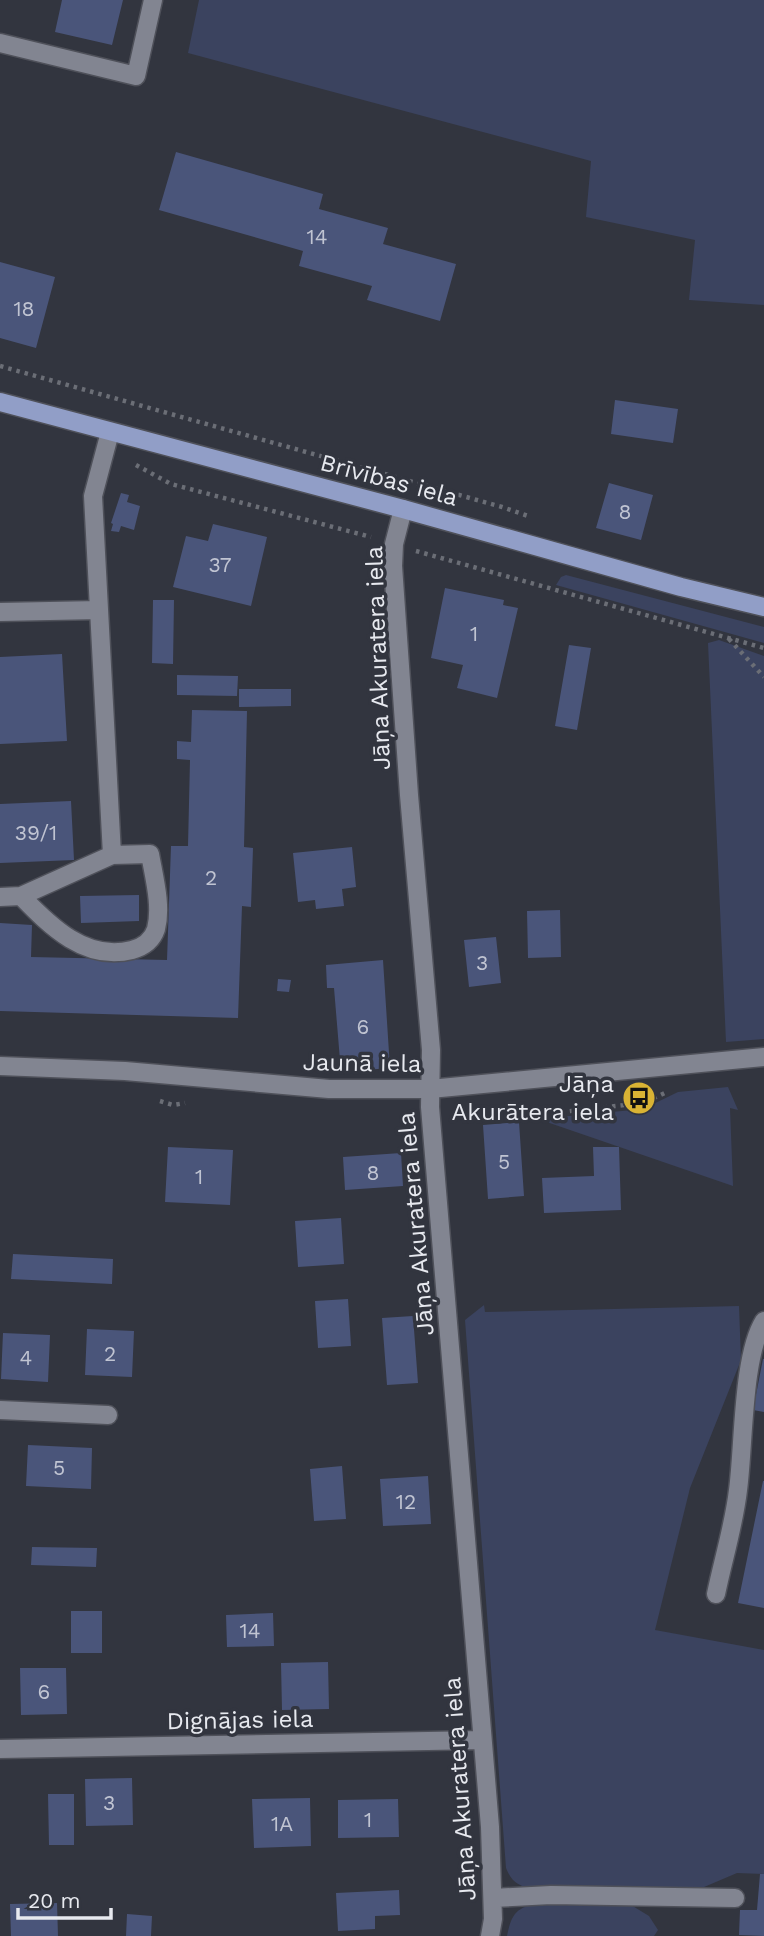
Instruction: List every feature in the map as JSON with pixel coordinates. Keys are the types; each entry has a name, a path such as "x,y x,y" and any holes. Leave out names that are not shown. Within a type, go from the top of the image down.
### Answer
{"main road":[{"name":"Brīvības iela","path":"0,402 403,509 681,587 764,607"}],"street":[{"path":"0,43 136,76 153,0"},
{"path":"110,432 93,496 112,855"},
{"name":"Jāņa Akuratera iela","path":"403,509 394,544 393,566 431,1051 430,1107 490,1827 493,1898 490,1936"},
{"path":"0,612 99,610"},
{"path":"0,897 21,896 112,855 150,854 157,899 155,930 150,940 141,948 111,952 93,949 73,942 50,926 21,896"},
{"name":"Jaunā iela","path":"0,1066 125,1071 329,1089 430,1089 764,1057"},
{"path":"716,1594 738,1492 748,1377 757,1337 764,1321"},
{"path":"0,1410 108,1415"},
{"name":"Dignājas iela","path":"0,1749 481,1740"},
{"path":"493,1898 551,1895 735,1898"}],"path":[{"path":"727,637 764,677"}],"shaded area":[{"path":"199,0 764,0 764,305 689,300 695,240 586,217 591,161 188,53"},
{"path":"566,575 764,627 764,643 556,585 561,577"},
{"path":"719,640 764,656 764,1039 726,1042 708,643"},
{"path":"728,1087 738,1110 730,1108 733,1186 538,1119 643,1109 678,1092"},
{"path":"484,1305 485,1312 739,1306 741,1360 690,1488 655,1630 764,1650 764,1874 737,1873 690,1893 535,1890 517,1883 508,1873 465,1320"},
{"path":"543,1902 631,1905 649,1916 658,1930 654,1936 507,1936 511,1921 522,1908"}],"building":[{"path":"62,0 123,0 112,45 55,32"},
{"path":"176,152 323,194 319,209 388,228 383,244 456,264 440,321 367,300 372,286 299,266 303,251 159,210"},
{"path":"0,262 55,277 36,348 0,338"},
{"path":"615,400 678,409 673,443 611,434"},
{"path":"609,483 653,495 641,540 596,528"},
{"path":"121,493 129,495 127,502 140,506 134,530 121,526 119,532 111,531 111,523"},
{"path":"213,524 267,537 251,606 173,587 186,536 208,541"},
{"path":"445,588 504,600 503,605 518,608 497,698 457,688 463,665 431,658"},
{"path":"153,600 174,600 173,664 152,663"},
{"path":"569,645 591,648 577,730 555,726"},
{"path":"62,654 67,741 0,744 0,657"},
{"path":"177,675 238,676 237,696 177,695"},
{"path":"239,689 291,689 291,706 239,707"},
{"path":"192,710 247,711 244,847 253,848 251,907 242,906 238,1018 0,1011 0,923 32,925 31,957 167,960 171,846 188,846 190,760 177,759 177,741 191,742"},
{"path":"71,801 74,860 0,863 0,804"},
{"path":"352,847 356,887 342,889 344,906 316,909 315,900 298,902 293,853"},
{"path":"139,895 139,921 81,923 80,896"},
{"path":"560,910 561,957 528,958 527,911"},
{"path":"496,937 501,983 469,987 464,940"},
{"path":"383,960 390,1068 341,1072 334,988 327,988 326,965"},
{"path":"278,979 291,980 289,992 277,991"},
{"path":"519,1122 524,1196 488,1199 483,1125"},
{"path":"168,1147 233,1150 230,1205 165,1202"},
{"path":"593,1147 619,1147 621,1210 544,1213 542,1178 594,1176"},
{"path":"401,1153 403,1186 345,1190 343,1157"},
{"path":"341,1218 344,1264 298,1267 295,1221"},
{"path":"13,1254 113,1259 112,1284 11,1279"},
{"path":"348,1299 351,1346 318,1348 315,1301"},
{"path":"413,1316 418,1383 387,1385 382,1318"},
{"path":"87,1329 134,1331 132,1377 85,1375"},
{"path":"3,1333 50,1335 48,1382 1,1379"},
{"path":"764,1359 764,1412 753,1410"},
{"path":"28,1445 92,1448 91,1489 26,1486"},
{"path":"342,1466 346,1519 314,1521 310,1469"},
{"path":"428,1476 431,1524 383,1526 380,1479"},
{"path":"764,1481 764,1608 738,1603"},
{"path":"32,1547 97,1548 96,1567 31,1565"},
{"path":"71,1611 102,1611 102,1653 71,1653"},
{"path":"273,1613 274,1646 227,1647 226,1615"},
{"path":"328,1662 329,1709 282,1710 281,1663"},
{"path":"20,1668 66,1668 67,1714 21,1715"},
{"path":"132,1778 133,1825 86,1826 85,1779"},
{"path":"48,1794 74,1794 74,1845 49,1845"},
{"path":"310,1798 311,1846 254,1848 252,1799"},
{"path":"398,1799 399,1837 338,1838 338,1800"},
{"path":"760,1874 764,1874 764,1936 739,1935 740,1910 757,1910"},
{"path":"399,1890 400,1915 375,1916 375,1929 338,1931 336,1893"},
{"path":"57,1903 58,1936 11,1936 10,1904"},
{"path":"127,1914 152,1916 151,1936 126,1936"}],"place":[{"name":"Jāņa Akurātera iela","path":"639,1098"}]}
